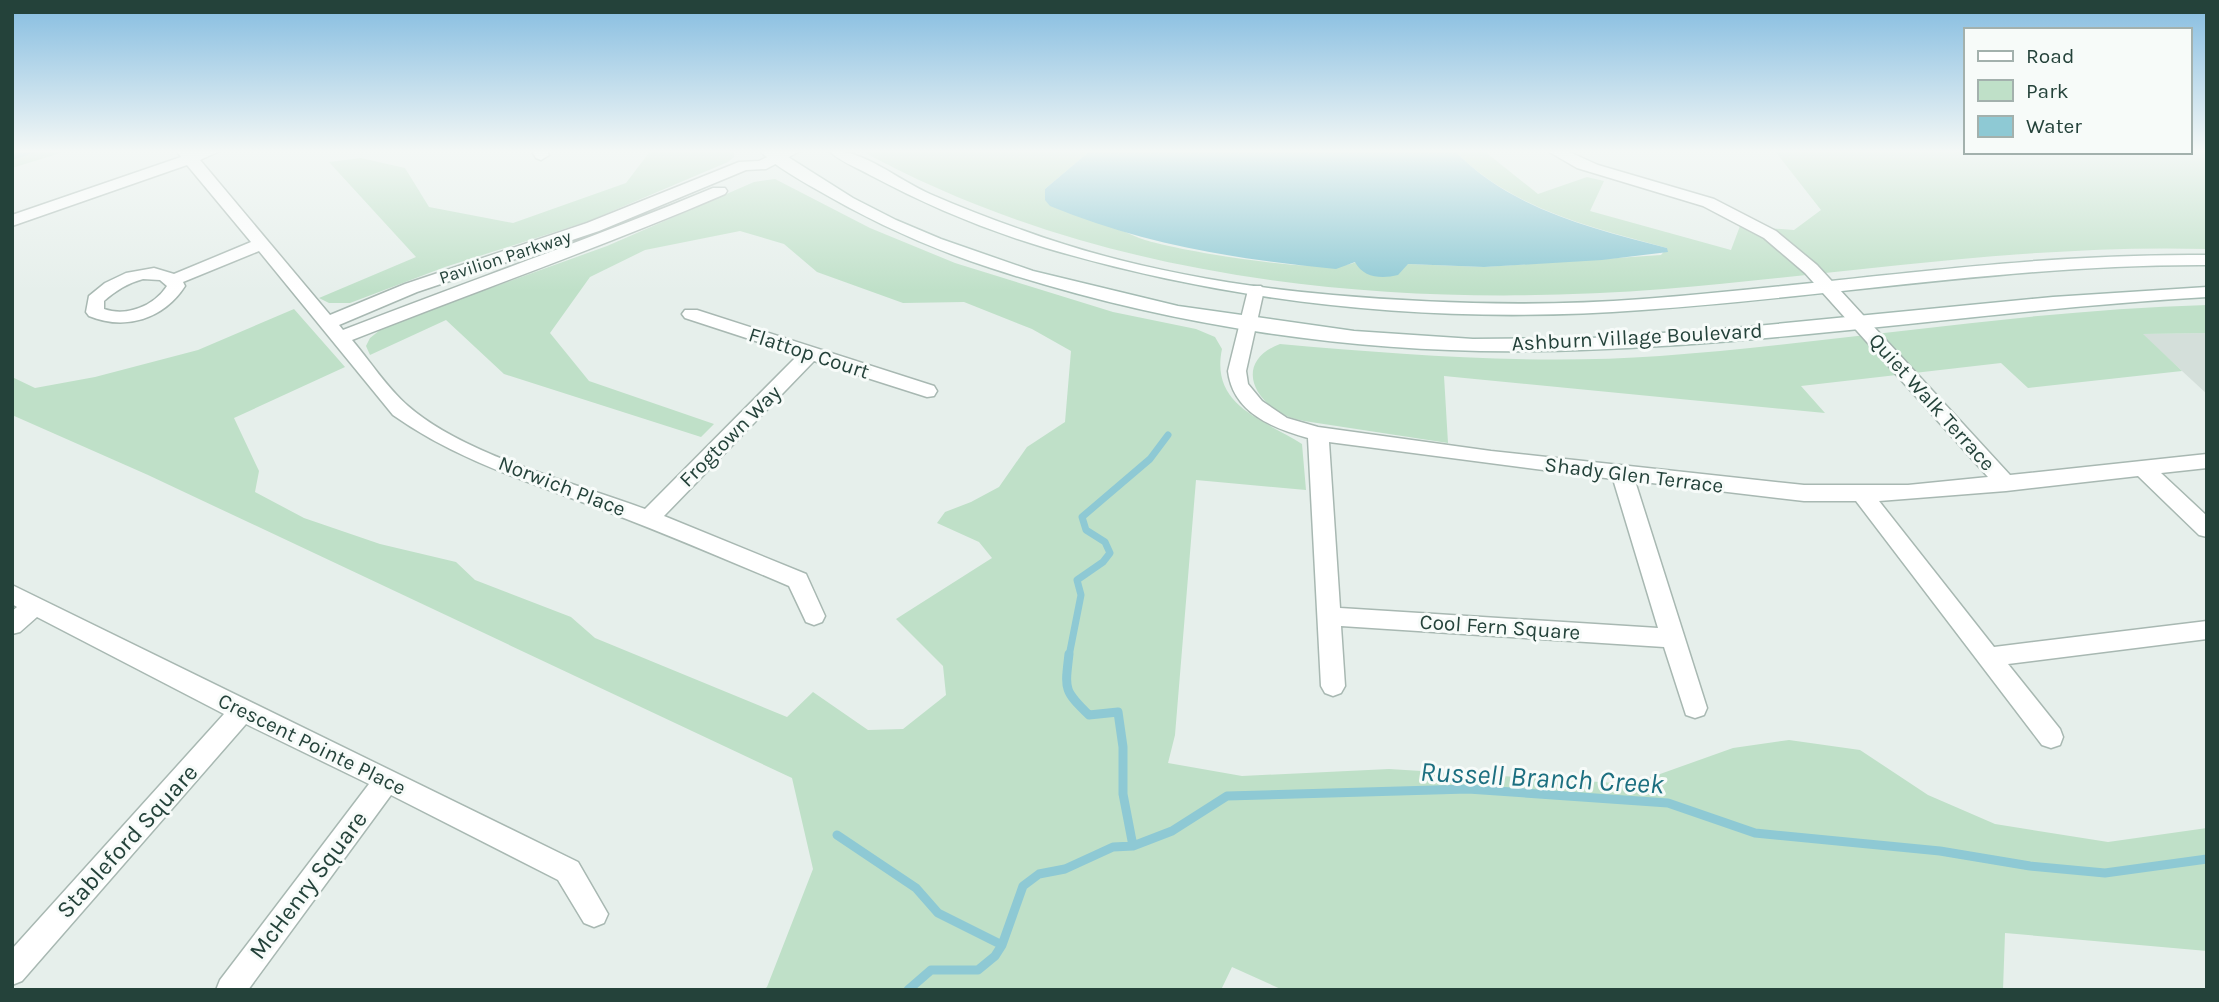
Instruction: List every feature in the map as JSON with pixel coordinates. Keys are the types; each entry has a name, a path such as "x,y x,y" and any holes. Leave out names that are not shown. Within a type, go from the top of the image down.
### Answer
{"street":[{"path":"12,221 76,197"},
{"name":"Norwich Place","path":"222,197 400,410 424,429 456,446 649,518 798,580 814,616"},
{"name":"Pavilion Parkway","path":"334,330 464,289 613,236 705,197"},
{"name":"Ashburn Village Boulevard","path":"841,197 875,215 1007,268 1075,289 1247,324 1309,333 1438,343 1540,345 1649,341 2080,300 2207,292"},
{"name":"Ashburn Village Boulevard","path":"924,197 998,227 1104,259 1255,290 1404,307 1524,310 1639,304 2091,263 2207,260"},
{"name":"Quiet Walk Terrace","path":"1694,197 1741,215 1780,239 1828,287 2006,484"},
{"path":"174,280 262,244"},
{"name":"Shady Glen Terrace","path":"1255,290 1237,371 1239,385 1255,406 1273,419 1318,434 1760,490 1863,495 2006,484 2207,461"},
{"name":"Flattop Court","path":"691,314 928,391"},
{"name":"Frogtown Way","path":"649,518 811,354"},
{"path":"1318,434 1333,686"},
{"path":"2143,468 2207,529"},
{"path":"1622,474 1695,708"},
{"path":"1863,495 2051,737"},
{"path":"12,625 23,600"},
{"name":"Crescent Pointe Place","path":"23,600 568,872 594,914"},
{"name":"Cool Fern Square","path":"1328,616 1673,638"},
{"path":"1988,657 2207,629"},
{"name":"Stableford Square","path":"12,971 242,711"},
{"name":"McHenry Square","path":"230,990 387,780"}],"shaded area":[{"path":"2207,333 2207,394 2142,334"}],"green space":[{"path":"361,197 423,197 429,207 513,223 587,197 646,197 589,221 445,267 350,303 329,303 319,298 416,257"},
{"path":"720,197 809,197 870,228 955,263 1113,312 1196,329 1215,337 1222,349 1220,368 1224,384 1232,398 1256,418 1302,444 1306,490 1196,480 1175,735 1168,763 1242,776 1389,769 1632,784 1733,748 1789,740 1860,750 1928,795 1995,824 2108,842 2207,828 2207,951 2005,933 2003,990 1283,990 1232,967 1221,990 763,990 767,987 813,869 792,778 148,475 12,415 12,377 35,388 95,377 198,350 294,309 345,367 234,418 259,471 255,492 304,518 380,544 456,562 475,580 571,617 595,638 787,717 813,692 868,730 903,729 946,695 943,666 896,619 992,558 979,542 937,523 945,512 999,487 1027,447 1065,422 1071,351 1032,329 964,302 903,303 817,272 784,244 740,231 645,250 590,277 550,333 589,381 714,424 701,437 504,374 446,320 370,355 366,346 370,338 385,326 607,246"},
{"path":"958,197 1059,197 1145,240 1253,260 1316,266 1340,266 1356,262 1484,267 1661,255 1667,248 1581,223 1518,197 1597,197 1590,211 1731,250 1740,226 1794,230 1821,210 1811,197 2207,197 2207,249 2071,251 1664,289 1562,295 1459,295 1355,289 1252,277 1150,258 1050,231"},
{"path":"2207,305 2207,333 2143,334 2182,371 2028,388 2001,363 1801,386 1825,413 1444,376 1448,443 1290,417 1262,398 1253,378 1258,359 1280,344 1470,358 1613,359 1729,350 2070,313"}],"water":[{"path":"1045,197 1517,197 1553,214 1667,248 1668,252 1602,260 1484,267 1408,264 1398,275 1374,276 1363,271 1355,262 1336,269 1226,255 1156,240 1085,219 1050,206"}],"waterway":[{"path":"1069,656 1081,595 1077,580 1103,562 1110,553 1105,542 1086,530 1082,517 1150,459 1168,435"},
{"path":"1069,654 1067,682 1074,700 1089,715 1118,712 1123,747 1123,794 1133,846"},
{"name":"Russell Branch Creek","path":"1133,846 1172,831 1227,796 1468,789 1668,803 1755,833 1940,851 2030,866 2105,873 2207,859"},
{"path":"837,835 916,888 938,913 1002,945"},
{"path":"1002,945 1023,886 1039,874 1065,869 1113,847 1133,846"},
{"path":"908,990 931,970 978,970 995,956 1002,945"}]}
